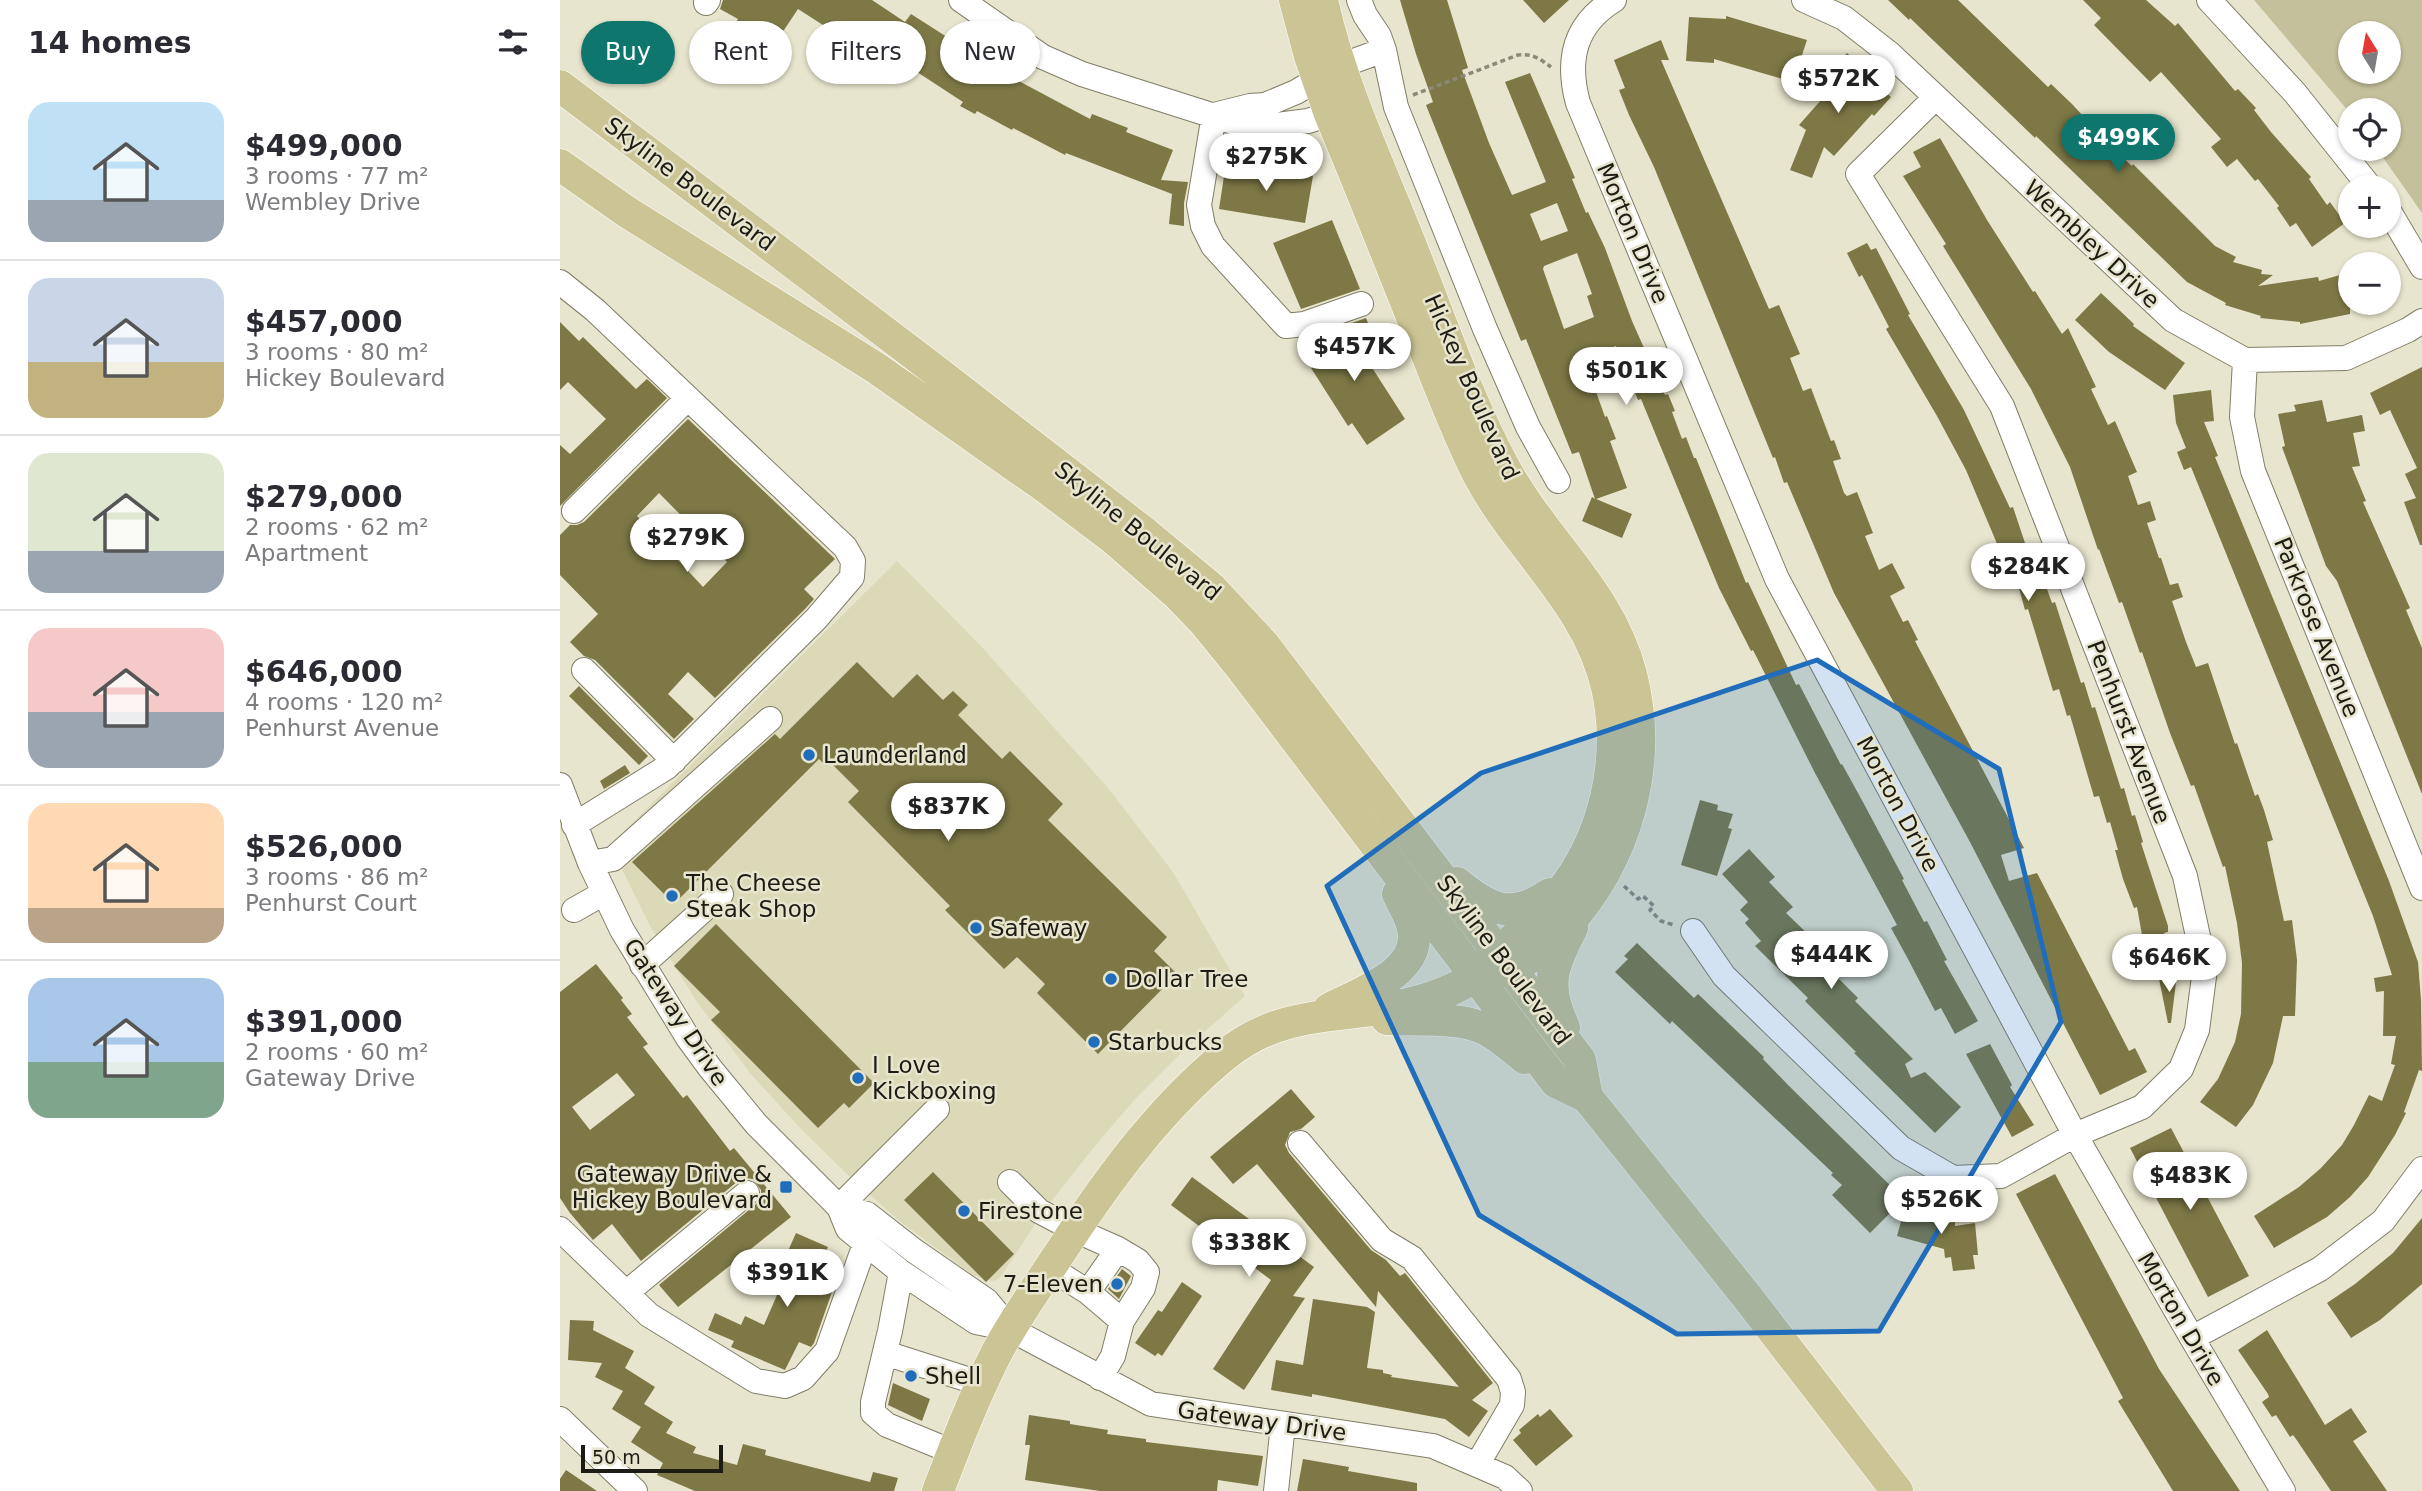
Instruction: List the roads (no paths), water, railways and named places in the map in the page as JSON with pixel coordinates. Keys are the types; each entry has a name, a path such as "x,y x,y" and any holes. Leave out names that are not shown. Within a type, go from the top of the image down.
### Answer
{"main road":[{"name":"Hickey Boulevard","path":"938,1491 982,1384 1010,1329 1098,1195 1164,1114 1212,1066 1260,1032 1286,1022 1316,1016 1384,1009 1423,1000 1453,989 1475,976 1499,973 1504,960 1544,947 1577,893 1615,851 1634,794 1639,732 1635,693 1618,636 1599,599 1525,503 1487,433 1295,0"},
{"name":"Hickey Boulevard","path":"1322,0 1330,114 1468,454 1508,524 1579,617 1603,673 1611,713 1611,772 1577,893"},
{"name":"Skyline Boulevard","path":"560,86 932,368 1194,572 1224,601 1264,645 1580,1060 1587,1097"},
{"name":"Skyline Boulevard","path":"560,165 627,212 876,368 1048,489 1129,552 1177,594 1216,637 1556,1082 1587,1097 1741,1289 1897,1491"},
{"path":"1316,1016 1394,973 1412,954 1413,929 1371,839"},
{"path":"1425,855 1478,900 1503,910 1527,908 1577,893"},
{"path":"1577,893 1551,979 1559,1016 1580,1060"},
{"path":"1316,1016 1468,1024 1497,1037 1556,1082"}],"street":[{"path":"961,0 1043,57 1082,75 1252,128 1308,121 1330,114"},
{"name":"Hickey Boulevard","path":"1359,0 1379,36 1394,102 1510,387 1528,427 1558,481"},
{"name":"Morton Drive","path":"1614,0 1598,10 1581,31 1572,63 1574,87 1777,579 2076,1135 2283,1491"},
{"name":"Wembley Drive","path":"1804,0 1844,18 1890,54 2173,320 2245,360"},
{"path":"2209,0 2295,93 2360,175"},
{"path":"1213,114 1265,105 1296,92 1329,72 1384,50"},
{"name":"Penhurst Avenue","path":"1935,98 1858,174 2002,406 2185,876 2205,969 2197,1030 2181,1069 2142,1107 2076,1135"},
{"path":"1213,114 1199,205 1203,226 1213,246 1286,326 1304,324 1360,304"},
{"path":"2401,232 2422,267"},
{"path":"560,282 595,310 845,547 853,561 852,577 816,619 674,761 621,798 574,825"},
{"path":"2245,360 2346,358 2422,321"},
{"name":"Parkrose Avenue","path":"2245,360 2242,417 2253,471 2422,888"},
{"path":"573,511 688,398"},
{"path":"584,670 674,761"},
{"path":"590,863 613,859 770,719"},
{"name":"Gateway Drive","path":"560,785 574,825 604,893 642,965 688,1038 726,1088 773,1142 839,1208 848,1229 901,1272 976,1322 1010,1329 1151,1404 1179,1399 1283,1424 1433,1446 1505,1478 1520,1491"},
{"path":"574,910 604,893"},
{"path":"642,965 721,894"},
{"path":"1693,931 1724,976 1901,1147 1953,1178 2001,1176 2076,1135"},
{"path":"839,1208 937,1109"},
{"path":"1300,1143 1382,1240 1412,1258 1509,1379 1513,1392 1512,1405 1477,1465"},
{"path":"2192,1338 2320,1269 2383,1221 2422,1169"},
{"path":"1010,1182 1039,1211 1118,1249 1138,1261 1147,1272 1143,1287 1122,1321 1113,1356 1100,1378"},
{"path":"626,1293 747,1193"},
{"name":"Gateway Drive","path":"839,1208 867,1214 987,1301 1010,1329"},
{"path":"560,1229 649,1315 756,1381 785,1386 803,1378 827,1351 865,1244"},
{"path":"1088,1293 1118,1249"},
{"path":"1050,1268 1088,1293 1122,1321"},
{"path":"901,1272 873,1402 873,1413 887,1425 953,1451"},
{"path":"885,1353 982,1384"},
{"path":"560,1419 635,1491"},
{"path":"1276,1491 1283,1424"}],"place":[{"name":"Launderland","path":"809,755"},
{"name":"The Cheese Steak Shop","path":"672,896"},
{"name":"Safeway","path":"976,928"},
{"name":"Dollar Tree","path":"1111,979"},
{"name":"Starbucks","path":"1094,1042"},
{"name":"I Love Kickboxing","path":"858,1078"},
{"name":"Gateway Drive & Hickey Boulevard","path":"786,1187"},
{"name":"Firestone","path":"964,1211"},
{"name":"7-Eleven","path":"1117,1284"},
{"name":"Shell","path":"911,1376"}]}
